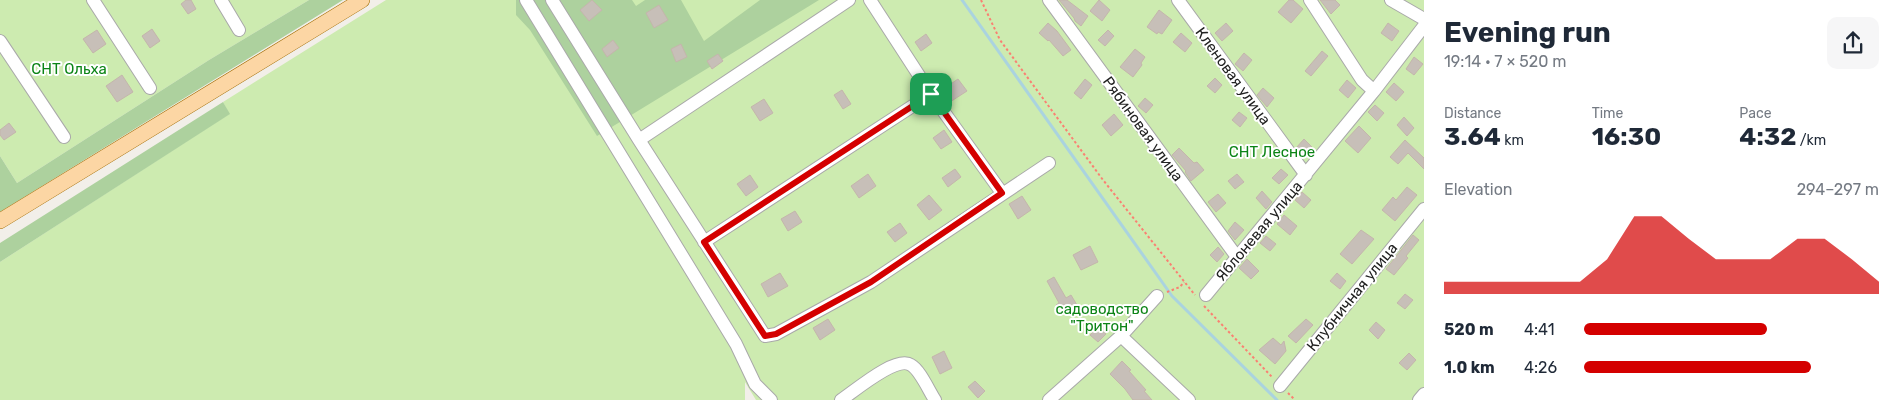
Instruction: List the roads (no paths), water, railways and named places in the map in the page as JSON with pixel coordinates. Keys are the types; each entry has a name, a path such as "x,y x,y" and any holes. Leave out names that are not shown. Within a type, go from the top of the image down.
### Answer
{"main road":[{"path":"0,221 362,0"}],"street":[{"path":"93,0 150,88"},
{"path":"221,0 239,30"},
{"path":"526,0 736,344 755,384 770,400"},
{"path":"552,0 765,336 776,334 871,282 1049,163"},
{"path":"639,140 849,0"},
{"path":"870,0 931,94 1002,193"},
{"name":"Рябиновая улица","path":"1049,0 1237,257"},
{"name":"Кленовая улица","path":"1178,0 1306,175"},
{"path":"1310,0 1362,80 1374,91"},
{"path":"1391,0 1424,19"},
{"name":"Яблоневая улица","path":"1201,298 1306,175 1424,26"},
{"path":"0,41 64,136"},
{"path":"704,242 931,94"},
{"name":"Клубничная улица","path":"1280,386 1424,209"},
{"path":"1049,400 1121,336 1156,296"},
{"path":"1121,336 1189,400"},
{"path":"841,400 894,364 906,362 915,368 935,400"},
{"path":"1419,400 1424,394"}],"waterway":[{"path":"962,0 1172,296 1277,400"}],"park label":[{"name":"СНТ Ольха","path":"69,69"},
{"name":"СНТ Лесное","path":"1272,152"},
{"name":"садоводство \"Тритон\"","path":"1102,318"}]}
